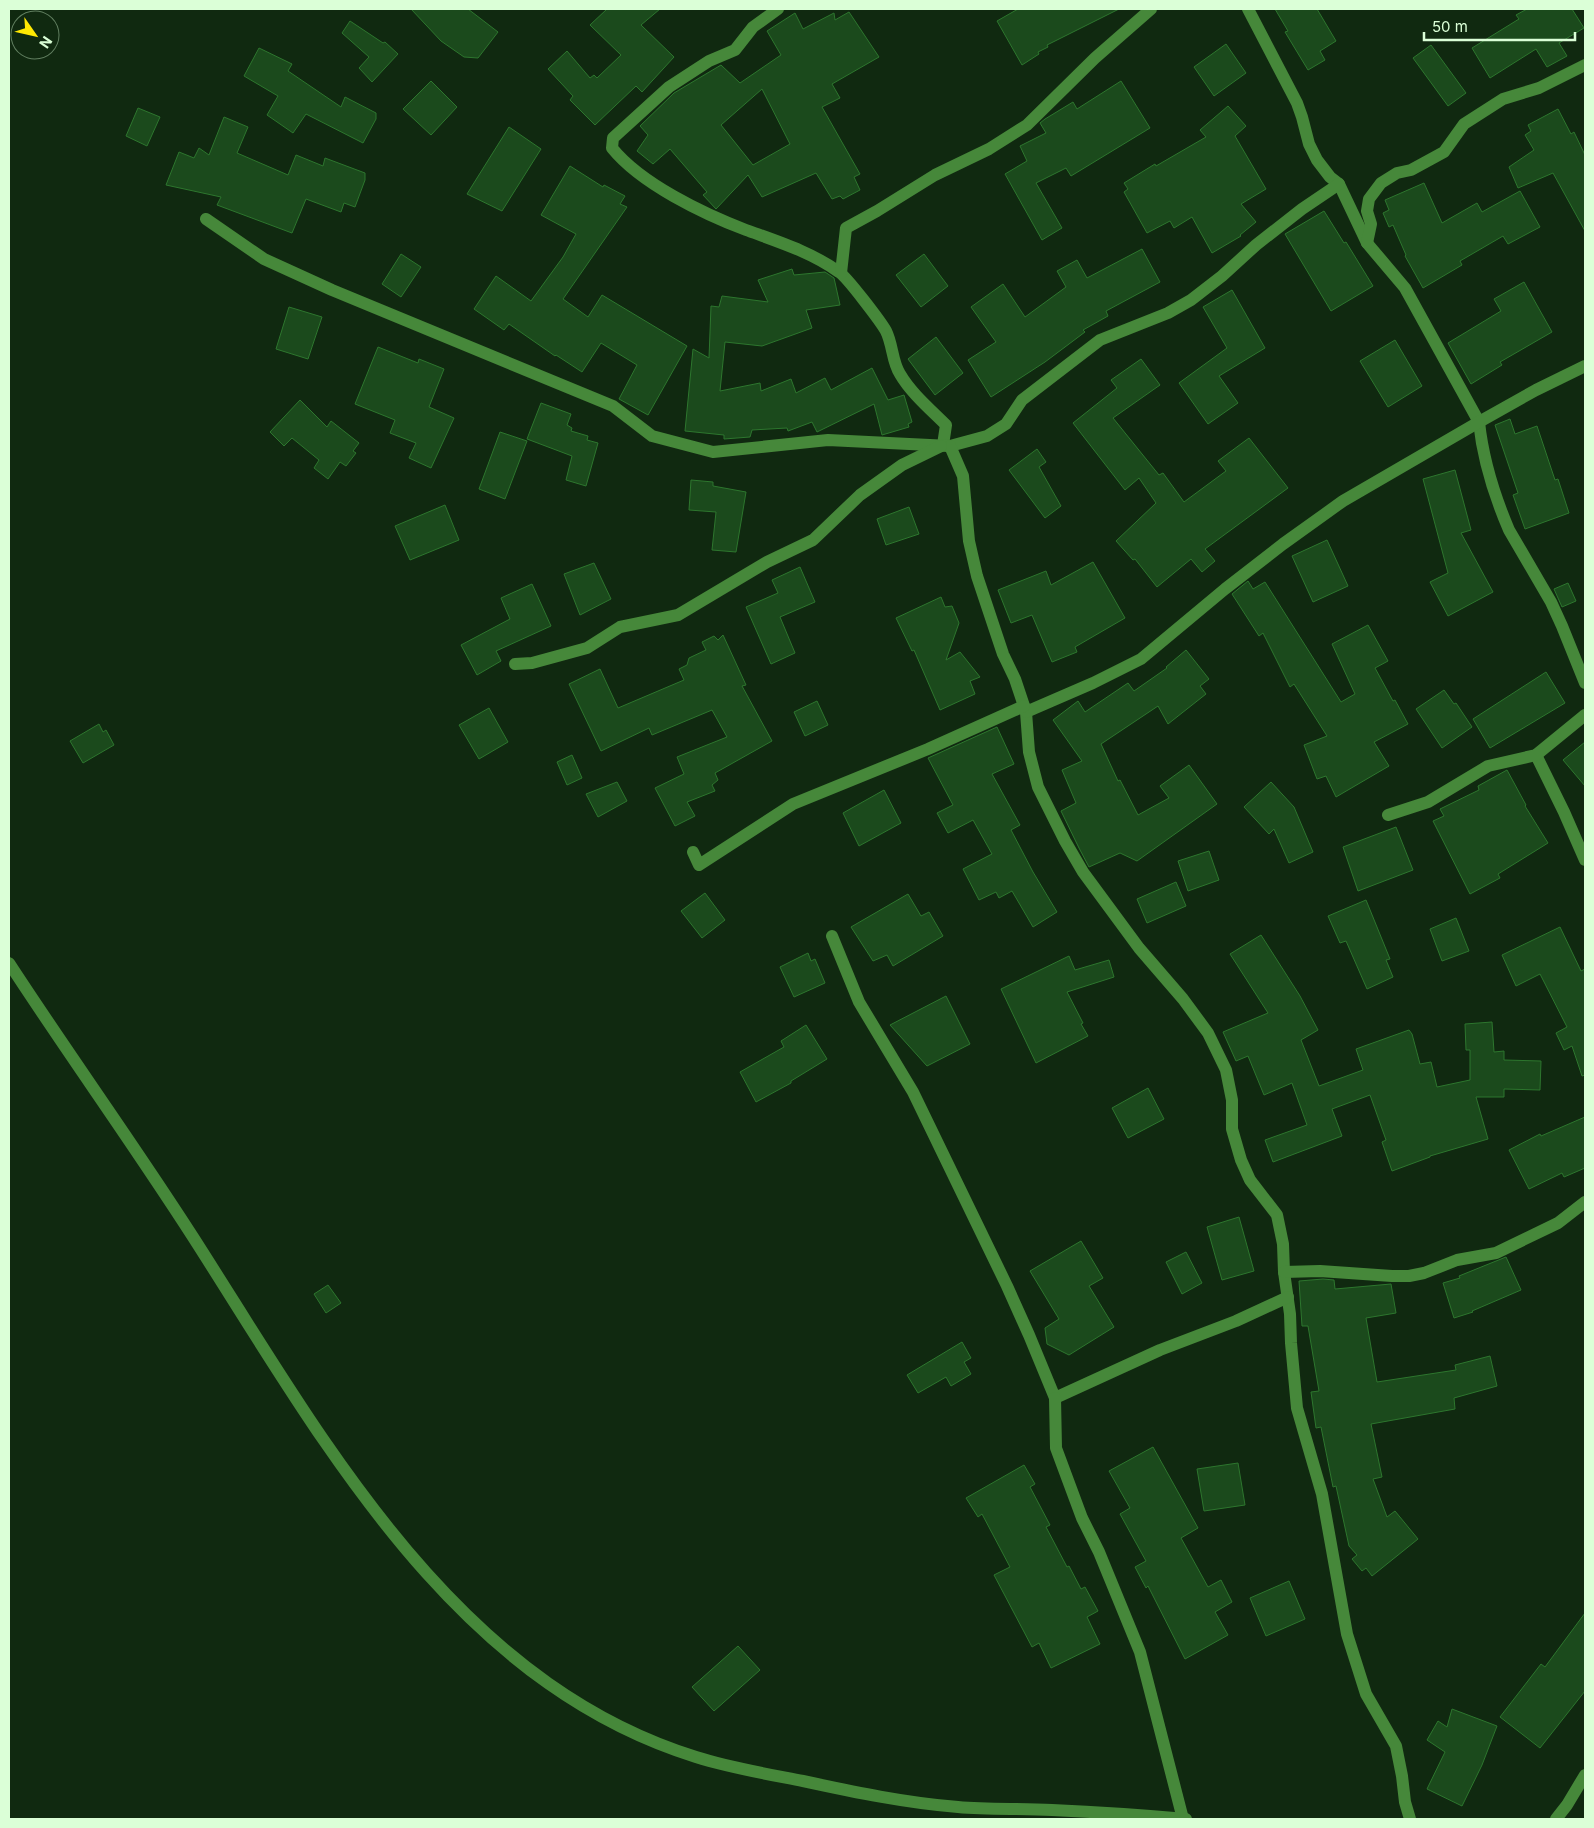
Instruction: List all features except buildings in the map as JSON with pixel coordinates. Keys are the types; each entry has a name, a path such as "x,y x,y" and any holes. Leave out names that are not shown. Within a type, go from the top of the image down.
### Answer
{"street":[{"path":"778,9 753,27 735,50 708,61 669,87 613,138 612,148 626,164 645,179 703,211 744,229 804,251 841,273 886,331 899,373 946,425 946,446 963,476 968,541 977,576 1025,709 1029,752 1038,787 1064,841 1109,909 1208,1033 1226,1070 1232,1100 1232,1129 1241,1160 1250,1180 1277,1215 1283,1244 1297,1408 1322,1494 1347,1634 1366,1694 1396,1746 1405,1802 1410,1819"},
{"path":"841,273 846,228 878,211 935,175 989,149 1027,125 1095,58 1151,9"},
{"path":"1248,9 1297,103 1309,144 1330,178 1339,184 1367,243 1405,288 1479,422 1487,470 1502,514 1562,626 1585,683"},
{"path":"1367,243 1371,224 1367,212 1368,205 1381,183 1397,173 1411,170 1444,152 1464,124 1503,99 1539,88 1585,65"},
{"path":"515,664 532,663 587,648 620,627 678,615 767,562 813,540 866,490 902,465 946,446 987,436 1000,429 1006,424 1022,400 1100,340 1168,313 1191,300 1222,276 1256,245 1302,209 1339,184"},
{"path":"206,219 264,259 332,290 614,406 652,436 713,452 828,440 946,446"},
{"path":"693,852 699,865 794,804 1093,683 1141,658 1225,589 1343,501 1536,390 1585,366"},
{"path":"1388,815 1428,802 1488,766 1536,755 1585,715"},
{"path":"1536,755 1585,860"},
{"path":"9,963 176,1211 318,1434 424,1571 475,1624 551,1687 600,1716 641,1736 693,1756 736,1768 862,1794 955,1807 995,1810 1050,1810 1184,1819 1140,1652 1099,1552 1082,1518 1056,1448 1055,1398 1007,1286 913,1092 859,1002 832,936"},
{"path":"1284,1272 1320,1271 1392,1276 1424,1274 1457,1260 1496,1253 1558,1223 1585,1202"},
{"path":"1055,1398 1160,1350 1236,1321 1288,1297"},
{"path":"1556,1819 1568,1805 1585,1775"}]}
